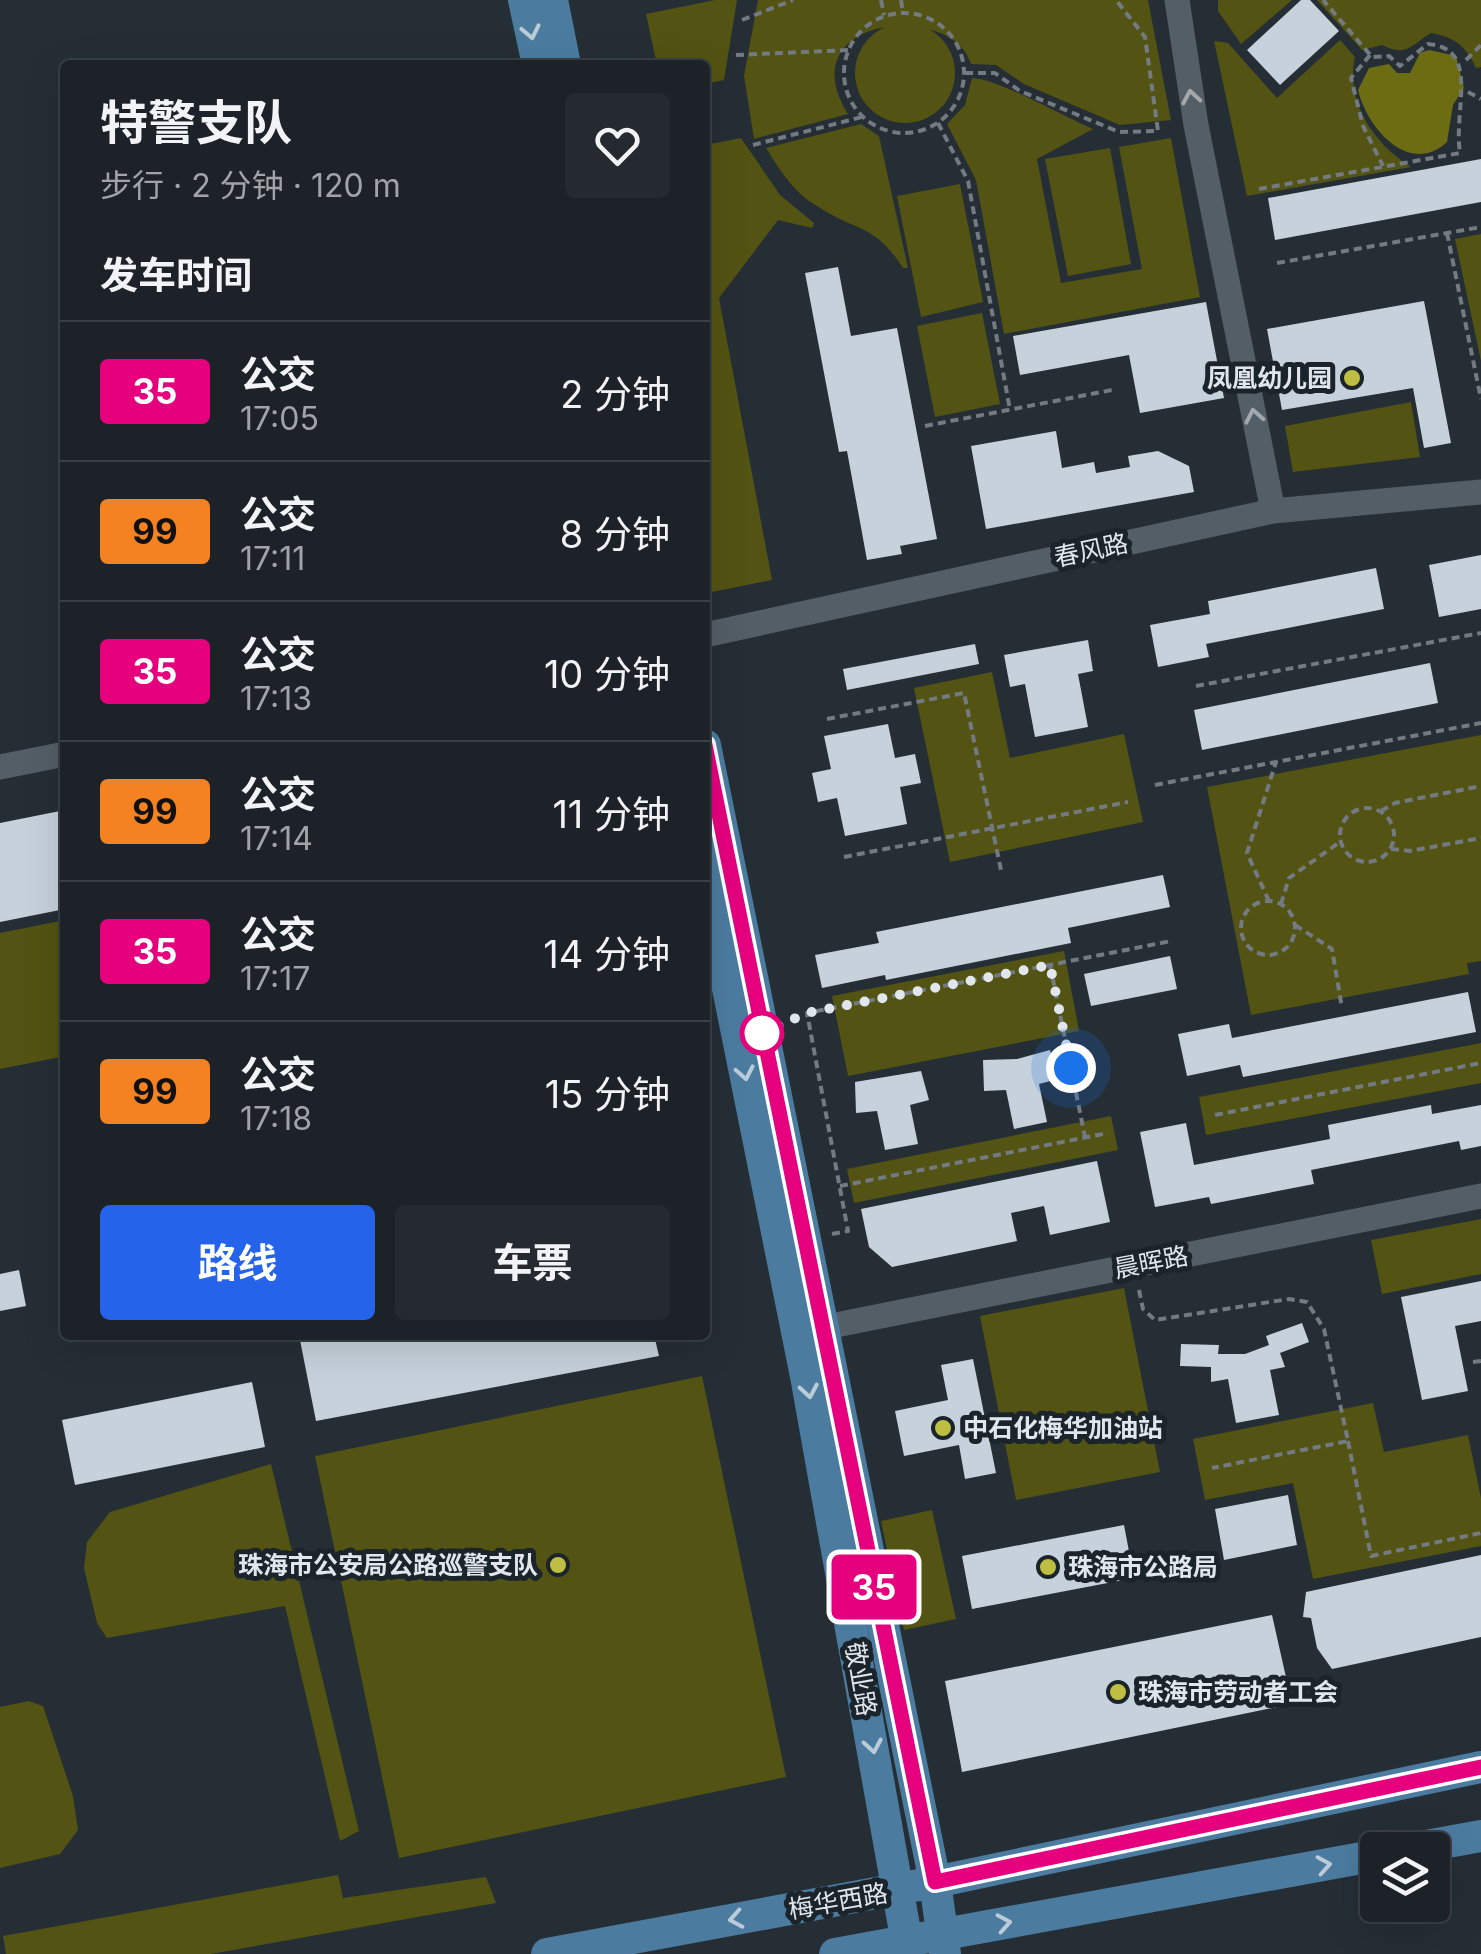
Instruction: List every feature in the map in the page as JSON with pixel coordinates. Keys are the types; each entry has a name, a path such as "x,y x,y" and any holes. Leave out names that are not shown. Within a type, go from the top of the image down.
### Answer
{"main road":[{"path":"524,0 537,60"},
{"path":"552,0 564,60"},
{"name":"敬业路","path":"710,770 935,1882 944,1944"},
{"name":"敬业路","path":"710,899 806,1376 909,1947"},
{"name":"梅华西路","path":"546,1954 898,1890 1481,1767"},
{"path":"1450,1842 1481,1836"},
{"name":"梅华西路","path":"835,1954 944,1944 1360,1859"}],"street":[{"path":"1177,0 1196,124 1273,511"},
{"name":"春风路","path":"710,634 1273,511 1481,492"},
{"path":"0,767 60,755"},
{"name":"晨晖路","path":"821,1328 1481,1196"}],"path":[{"path":"742,20 793,0"},
{"path":"881,0 884,17"},
{"path":"901,0 903,13"},
{"path":"965,73 995,73 1020,92 1119,132 1158,132 1145,37 1116,0"},
{"path":"1259,190 1460,153 1458,137 1468,92 1466,60 1457,50 1428,44 1400,66 1389,56 1370,54 1323,0"},
{"path":"752,145 862,117 899,133 920,132 938,123 953,109 965,73 953,37 939,24 903,13 868,26 850,50 844,80 862,117"},
{"path":"1466,60 1481,44"},
{"path":"736,54 850,50"},
{"path":"1370,54 1351,78 1363,126 1383,167"},
{"path":"1468,92 1481,99"},
{"path":"938,123 968,181 1010,410"},
{"path":"1278,263 1481,227"},
{"path":"1447,233 1481,399"},
{"path":"926,426 1112,390"},
{"path":"1196,686 1481,633"},
{"path":"828,718 964,693 1000,870"},
{"path":"1155,785 1481,724"},
{"path":"1270,901 1247,853 1276,762"},
{"path":"1380,811 1395,802 1481,786"},
{"path":"844,857 1128,802"},
{"path":"1281,904 1289,878 1341,842 1348,816 1364,808 1380,811 1392,824 1391,849"},
{"path":"1341,842 1360,861 1378,860 1391,849 1410,851 1481,838"},
{"path":"1295,925 1292,942 1279,952 1252,950 1242,934 1243,916 1256,903 1281,904 1295,925 1332,949 1342,1008"},
{"path":"803,1240 848,1231 807,1013 1172,941"},
{"path":"1050,965 1085,1138"},
{"path":"1215,1115 1481,1063"},
{"path":"840,1186 1108,1133"},
{"path":"1134,1266 1142,1309 1155,1320 1270,1300 1307,1302 1324,1330 1372,1556 1481,1533"},
{"path":"1473,1362 1481,1361"},
{"path":"1212,1468 1348,1441"}],"shaded area":[{"path":"715,0 737,0 724,80 710,83 710,60 656,60 646,14"},
{"path":"758,0 1148,0 1171,120 1120,125 1024,84 996,65 971,64 958,44 935,31 908,26 880,28 855,38 839,56 835,81 848,114 754,139 744,76"},
{"path":"1218,0 1292,0 1241,44 1218,11"},
{"path":"1317,0 1481,0 1481,67 1476,68 1459,44 1431,33 1403,50 1382,45 1362,50"},
{"path":"905,23 924,26 941,37 952,54 952,92 941,109 924,120 905,123 886,120 869,109 858,92 855,73 858,54 869,37 886,26"},
{"path":"1340,40 1355,57 1354,90 1365,120 1385,146 1411,167 1247,196 1214,41 1228,43 1277,98"},
{"path":"1429,50 1456,56 1464,88 1453,105 1447,142 1418,154 1405,151 1380,132 1358,90 1369,68 1389,64 1397,73 1410,73 1420,53"},
{"path":"972,78 1014,91 1093,129 1037,159 1061,283 1142,269 1119,147 1171,138 1200,297 1004,334 976,180 947,124 965,105"},
{"path":"861,124 879,136 908,268 903,268 874,236 808,200 766,148"},
{"path":"741,138 780,195 814,223 812,228 778,220 719,298 772,580 710,592 710,144"},
{"path":"1110,148 1131,264 1068,276 1045,159"},
{"path":"960,184 983,302 921,317 897,196"},
{"path":"1481,234 1481,361 1455,239"},
{"path":"982,313 1000,404 935,417 917,326"},
{"path":"1411,402 1420,457 1293,472 1285,426"},
{"path":"992,672 1010,758 1124,734 1143,822 950,862 914,688"},
{"path":"1481,735 1481,961 1467,963 1469,974 1251,1015 1207,787"},
{"path":"60,921 60,1057 0,1069 0,933"},
{"path":"1064,951 1079,1031 848,1076 832,996"},
{"path":"1481,1043 1481,1083 1206,1135 1199,1097"},
{"path":"1111,1116 1118,1150 854,1203 847,1169"},
{"path":"1481,1219 1481,1274 1382,1294 1371,1240"},
{"path":"1124,1288 1160,1472 1016,1500 980,1316"},
{"path":"702,1376 786,1777 399,1858 315,1456"},
{"path":"1373,1403 1384,1452 1468,1435 1481,1498 1481,1546 1313,1579 1293,1483 1205,1500 1193,1439"},
{"path":"271,1464 359,1831 340,1841 285,1606 107,1638 97,1623 84,1568 87,1542 110,1512"},
{"path":"932,1510 956,1619 904,1630 881,1521"},
{"path":"29,1701 43,1706 73,1796 78,1830 60,1854 0,1868 0,1707"},
{"path":"338,1875 343,1898 486,1877 496,1903 211,1954 6,1954 3,1936"}],"building":[{"path":"1301,0 1310,0 1339,31 1280,85 1247,50"},
{"path":"1481,159 1481,202 1275,240 1268,198"},
{"path":"838,267 851,336 897,328 937,539 900,546 902,554 867,560 847,451 839,452 805,273"},
{"path":"1424,301 1451,443 1424,448 1413,388 1282,410 1267,329"},
{"path":"1206,302 1224,398 1140,413 1129,355 1020,375 1013,336"},
{"path":"1056,431 1062,468 1094,462 1096,473 1130,467 1128,456 1158,451 1189,466 1194,492 986,529 971,446"},
{"path":"1481,555 1481,609 1439,617 1429,565"},
{"path":"1376,568 1384,609 1206,644 1209,657 1158,667 1150,625 1210,614 1208,601"},
{"path":"1088,640 1093,671 1078,674 1088,727 1035,737 1025,684 1010,687 1004,655"},
{"path":"975,644 979,664 847,690 843,669"},
{"path":"1430,663 1438,703 1202,750 1194,710"},
{"path":"888,724 895,758 915,754 921,783 900,787 907,824 845,836 837,798 818,802 812,773 831,769 824,736"},
{"path":"60,811 60,910 0,922 0,823"},
{"path":"1163,875 1170,907 1068,928 1071,943 886,980 885,975 822,988 815,955 879,943 876,932"},
{"path":"1170,956 1177,989 1091,1006 1084,974"},
{"path":"1468,992 1476,1032 1243,1077 1240,1065 1187,1076 1178,1034 1229,1024 1232,1038"},
{"path":"1050,1050 1058,1079 1039,1084 1047,1122 1014,1129 1006,1090 984,1091 983,1060 1017,1059"},
{"path":"921,1071 929,1100 910,1105 918,1144 885,1150 877,1111 856,1113 855,1082"},
{"path":"1431,1105 1432,1114 1481,1105 1481,1146 1461,1150 1459,1141 1311,1170 1314,1184 1211,1204 1209,1197 1155,1207 1140,1132 1186,1123 1194,1165 1330,1139 1328,1125"},
{"path":"1097,1161 1110,1222 1050,1235 1044,1206 1011,1213 1017,1241 892,1267 869,1247 861,1209"},
{"path":"19,1270 26,1306 0,1311 0,1274"},
{"path":"1481,1281 1481,1321 1455,1326 1468,1391 1422,1400 1401,1297"},
{"path":"1302,1323 1309,1342 1280,1353 1285,1367 1270,1370 1279,1415 1236,1423 1228,1379 1211,1382 1211,1367 1180,1366 1181,1344 1219,1345 1218,1354 1245,1354 1269,1345 1266,1336"},
{"path":"300,1340 655,1340 659,1356 316,1421"},
{"name":"中石化梅华加油站","path":"973,1359 996,1473 965,1479 959,1445 904,1456 895,1411 948,1400 941,1365"},
{"path":"252,1382 265,1447 75,1485 62,1420"},
{"path":"1288,1495 1297,1545 1224,1560 1215,1509"},
{"name":"珠海市公路局","path":"1124,1525 1134,1578 972,1609 962,1556"},
{"path":"1481,1555 1481,1637 1332,1669 1317,1648 1311,1618 1303,1617 1306,1592"},
{"name":"珠海市劳动者工会","path":"1272,1615 1292,1704 962,1772 945,1681"}],"bus line":[{"name":"35","path":"710,770 935,1882 1481,1767"}],"place":[{"name":"凤凰幼儿园","path":"1352,378"},
{"name":"中石化梅华加油站","path":"943,1428"},
{"name":"珠海市公安局公路巡警支队","path":"558,1565"},
{"name":"珠海市公路局","path":"1048,1567"},
{"name":"珠海市劳动者工会","path":"1118,1692"}],"route":[{"path":"762,1033 807,1013 1050,965 1071,1068"}]}
